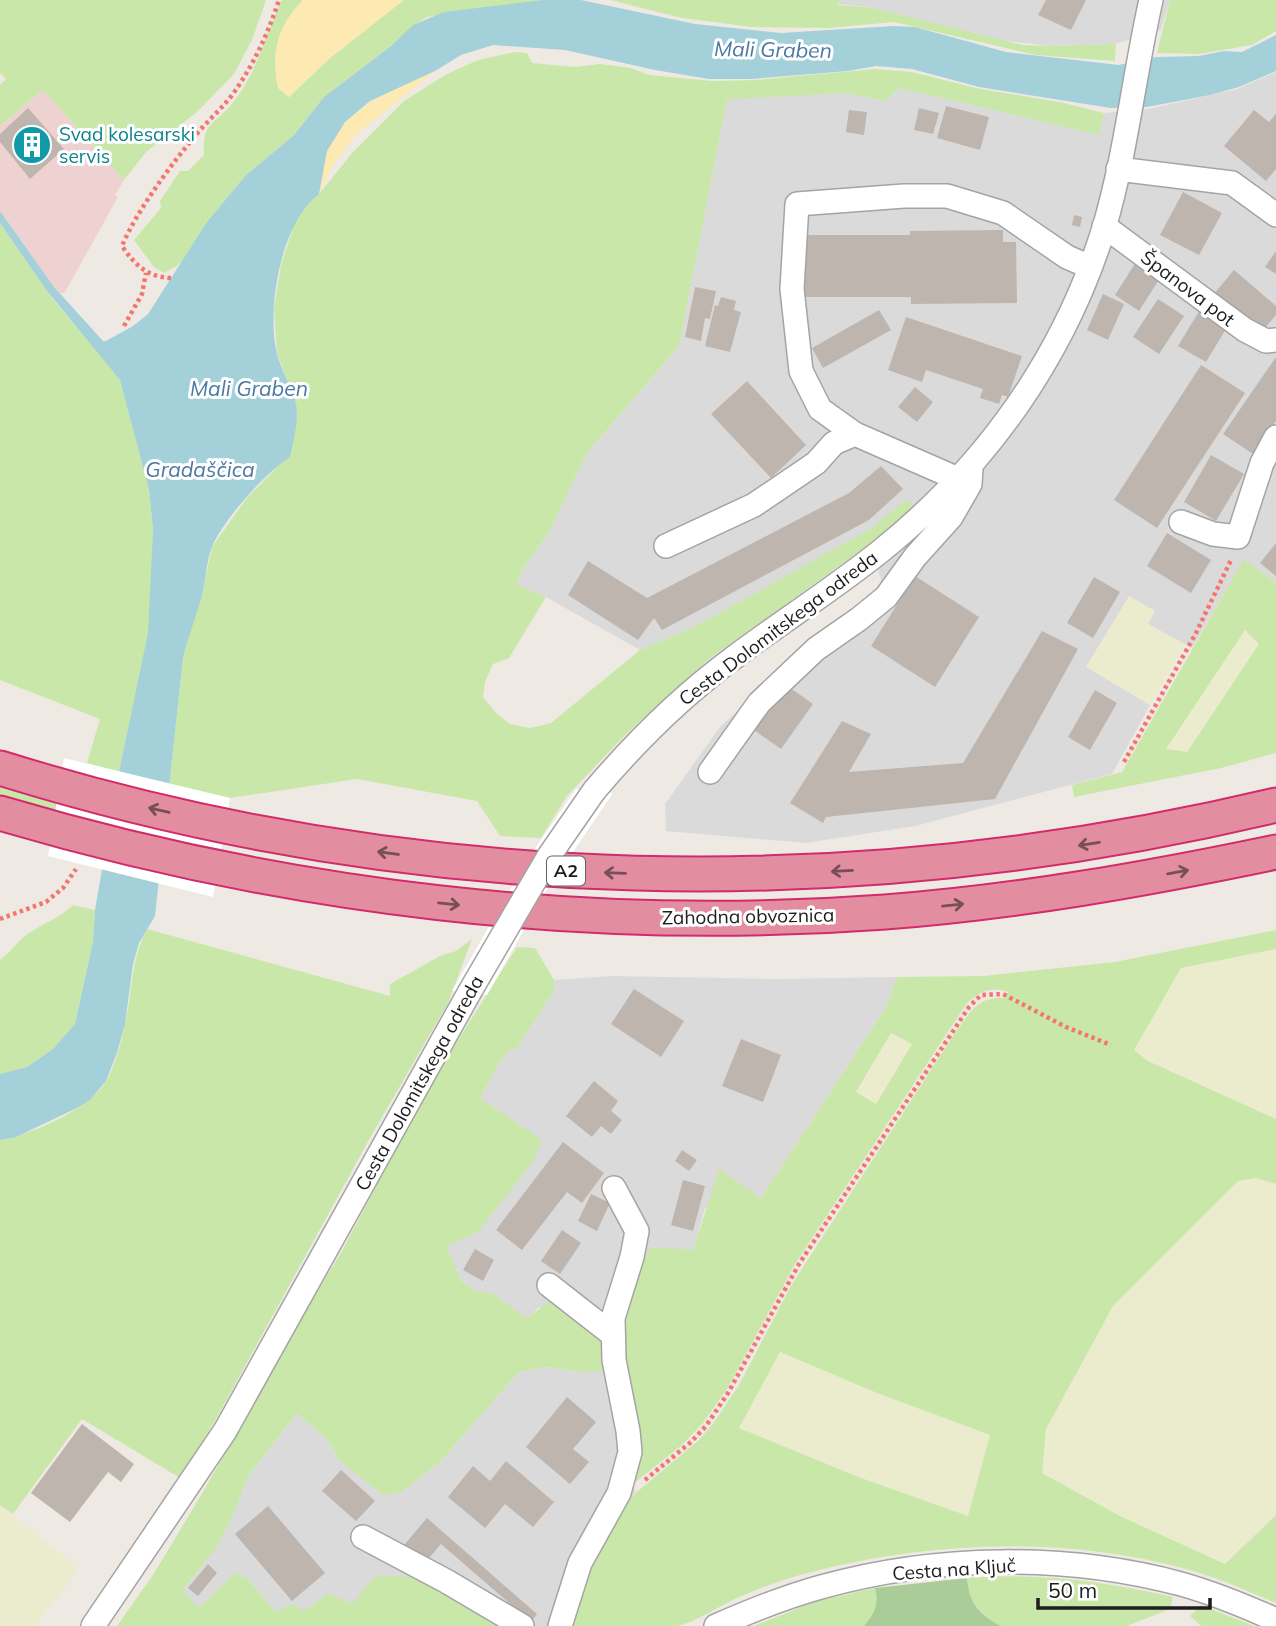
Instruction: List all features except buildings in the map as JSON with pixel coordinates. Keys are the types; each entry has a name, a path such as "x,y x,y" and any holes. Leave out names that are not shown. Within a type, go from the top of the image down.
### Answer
{"highway":[{"name":"A2","path":"0,768 225,826 294,839 415,857 535,869 663,875 774,874 910,867 1021,853 1157,831 1276,805"},
{"name":"Zahodna obvoznica","path":"0,813 52,829 218,868 354,892 472,906 625,916 761,917 885,912 1007,899 1130,881 1276,852"}],"street":[{"name":"Cesta Dolomitskega odreda","path":"93,1626 225,1431 469,993 542,867 594,791 630,749 677,703 736,656 883,549 965,471 998,433 1038,377 1055,348 1090,267 1104,226 1118,169 1151,0"},
{"path":"1118,169 1231,183 1276,215"},
{"path":"710,772 759,703 816,649 859,620 886,597 915,557 951,517 970,484 965,471 855,434 820,408 801,371 792,289 797,204 904,195 947,196 1003,214 1067,257 1090,267"},
{"name":"Španova pot","path":"1104,226 1245,330 1266,341 1276,340"},
{"path":"666,546 754,505 816,463 834,443 855,434"},
{"path":"1181,522 1213,534 1238,537 1262,463 1276,437"},
{"path":"560,1626 580,1563 615,1500 630,1452 614,1360 613,1318 637,1231 614,1188"},
{"path":"549,1285 613,1335"},
{"path":"363,1537 446,1581 522,1626"},
{"name":"Cesta na Ključ","path":"716,1626 797,1595 851,1580 939,1566 1001,1563 1079,1566 1135,1574 1182,1585 1276,1620"}],"path":[{"path":"171,278 146,273 122,246 129,229 194,137 234,93 263,44 279,0"},
{"path":"124,326 142,294 146,273"},
{"path":"1124,762 1202,622 1229,568 1238,537"},
{"path":"0,919 46,902 63,888 76,869"},
{"path":"615,1500 638,1486 706,1426 728,1393 799,1264 968,1007 981,995 1003,994 1066,1027 1111,1045"}],"shaded area":[{"path":"839,0 1170,0 1161,30 1116,44 1049,46 998,40 873,8 838,4"},
{"path":"1276,72 1276,583 1244,560 1192,648 1148,624 1087,666 1150,705 1112,774 915,826 806,843 666,831 665,804 720,727 810,645 883,586 870,544 870,530 698,625 640,650 546,597 517,586 522,570 550,531 586,454 679,346 727,98 847,93 886,101 899,88 1099,135 1104,113 1148,109 1237,89"},
{"path":"43,90 124,180 115,195 118,197 65,292 61,294 0,211 0,126"},
{"path":"612,976 777,979 897,977 886,1007 761,1198 705,1208 693,1251 652,1247 632,1485 636,1492 626,1501 572,1626 506,1626 352,1605 304,1612 276,1612 248,1579 199,1609 182,1591 206,1561 232,1518 249,1475 298,1412 327,1440 338,1459 402,1492 440,1462 519,1372 546,1367 582,1372 539,1307 527,1319 492,1293 476,1291 461,1281 447,1246 480,1098 497,1066 511,1048 516,1050 554,991 554,980"}],"green space":[{"path":"0,0 266,0 252,40 234,74 197,112 146,152 124,180 43,90 0,126 0,85 6,79 0,73"},
{"path":"282,0 303,0 287,20 276,51 278,88 289,97 330,58 404,0 543,0 427,17 414,25 324,97 294,135 245,176 207,222 187,256 164,273 154,267 134,240 161,208 160,201 180,171 188,171 204,155 207,130 231,105 248,80"},
{"path":"610,0 839,0 838,5 873,8 1023,45 1116,44 1115,61 1036,55 894,22 829,28 752,27 682,18"},
{"path":"1170,0 1276,0 1276,31 1252,45 1199,54 1157,53"},
{"path":"515,52 527,53 532,63 575,67 600,64 631,68 649,75 712,81 755,80 875,69 912,72 976,88 1064,103 1104,113 1099,135 899,88 886,101 847,93 727,99 679,346 586,454 550,531 522,570 517,585 546,597 509,658 493,664 485,682 483,697 496,713 510,724 530,728 551,723 640,650 698,625 870,529 907,499 913,506 870,544 709,659 626,734 567,796 541,838 500,836 477,801 357,779 230,798 169,785 183,658 202,594 212,547 246,499 278,466 296,402 277,354 274,309 281,265 295,222 309,201 319,194 353,152 404,101 445,75 478,60"},
{"path":"0,223 52,298 120,379 149,490 153,529 149,632 119,772 87,763 100,719 0,680"},
{"path":"1244,559 1276,583 1276,753 1221,768 1074,797 1072,785 1122,772","holes":["1245,630 1259,644 1187,752 1166,749"]},
{"path":"1129,596 1155,611 1148,624 1185,645 1150,705 1086,667"},
{"path":"1245,629 1260,643 1186,752 1166,749"},
{"path":"0,784 57,801 55,812 0,796"},
{"path":"73,905 95,910 93,942 75,1024 53,1049 27,1067 0,1074 0,960 25,936"},
{"path":"147,929 390,996 390,984 440,956 456,951 472,939 448,1003 370,1138 216,1419 180,1478 82,1419 13,1514 0,1505 0,1140 28,1132 74,1111 99,1091 107,1080 121,1042 137,956"},
{"path":"1276,930 1276,949 1181,968 1134,1050 1148,1061 1276,1119 1276,1184 1256,1178 1238,1181 1113,1306 1046,1429 1042,1473 1122,1517 1225,1564 1276,1515 1276,1603 1206,1575 1137,1558 1045,1547 998,1546 905,1553 815,1571 735,1599 678,1626 572,1626 587,1572 626,1501 699,1440 715,1421 739,1385 792,1284 957,1030 981,1002 1005,998 1008,992 986,991 967,1003 795,1264 727,1389 703,1423 682,1445 632,1485 621,1341 629,1302 646,1255 652,1247 693,1250 719,1169 761,1198 886,1007 897,977 984,976 1115,962","holes":["891,1033 912,1044 876,1104 856,1092","780,1352 877,1393 990,1435 968,1516 861,1478 739,1428"]},
{"path":"517,947 535,948 554,980 554,991 516,1050 511,1048 497,1066 480,1098 542,1140 534,1160 478,1232 447,1246 461,1281 476,1291 492,1293 527,1318 550,1301 563,1304 602,1334 607,1370 582,1372 546,1367 519,1372 440,1462 402,1492 383,1495 338,1459 327,1440 297,1413 249,1475 232,1518 215,1549 182,1591 199,1608 235,1573 248,1579 276,1612 293,1604 304,1611 329,1593 352,1604 375,1576 414,1577 461,1599 506,1626 117,1626 153,1575 203,1492 342,1251 430,1084"},
{"path":"1276,949 1276,1119 1148,1061 1133,1050 1181,968"},
{"path":"891,1033 913,1044 877,1105 855,1093"},
{"path":"1256,1178 1276,1184 1276,1515 1225,1564 1122,1517 1042,1473 1046,1429 1113,1306 1238,1181"},
{"path":"780,1352 877,1393 990,1435 968,1517 861,1478 738,1428"},
{"path":"0,1505 77,1567 72,1579 35,1626 0,1626"},
{"path":"1045,1577 1173,1597 1170,1609 1127,1626 1001,1626 977,1608 970,1595 967,1578"},
{"path":"967,1578 970,1595 977,1608 1001,1626 864,1626 875,1608 875,1588"},
{"path":"875,1588 875,1608 864,1626 754,1626 814,1602"},
{"path":"1201,1605 1254,1626 1201,1626 1190,1616"}],"sand":[{"path":"303,0 404,0 330,58 289,97 278,88 276,51 287,20"},
{"path":"435,71 358,133 333,165 319,194 327,151 346,122 372,101"}],"water":[{"path":"543,0 581,0 695,24 781,33 915,27 1006,52 1119,65 1156,57 1242,52 1276,35 1276,71 1239,87 1210,95 1147,107 1111,108 979,87 912,69 876,66 751,79 709,79 565,50 493,45 461,55 435,71 370,101 345,122 327,151 319,194 295,224 286,245 275,291 274,335 277,354 296,406 297,421 293,443 290,457 246,498 217,536 210,553 202,595 183,658 155,916 139,943 133,964 125,1024 117,1053 106,1081 90,1100 16,1137 0,1140 0,1074 27,1067 53,1049 75,1024 93,942 95,910 119,772 148,633 153,529 149,490 120,380 47,291 0,223 0,211 54,287 103,341 106,341 148,314 207,222 245,176 294,135 324,97 391,46 413,25 444,12"}],"pier":[{"path":"64,758 230,798 213,897 48,856"},
{"path":"576,789 613,793 545,893 487,995 452,991 529,857"}],"place":[{"name":"Svad kolesarski servis","path":"32,145"}],"water label":[{"name":"Mali Graben","path":"773,50"},
{"name":"Mali Graben","path":"249,389"},
{"name":"Gradaščica","path":"200,470"}]}
